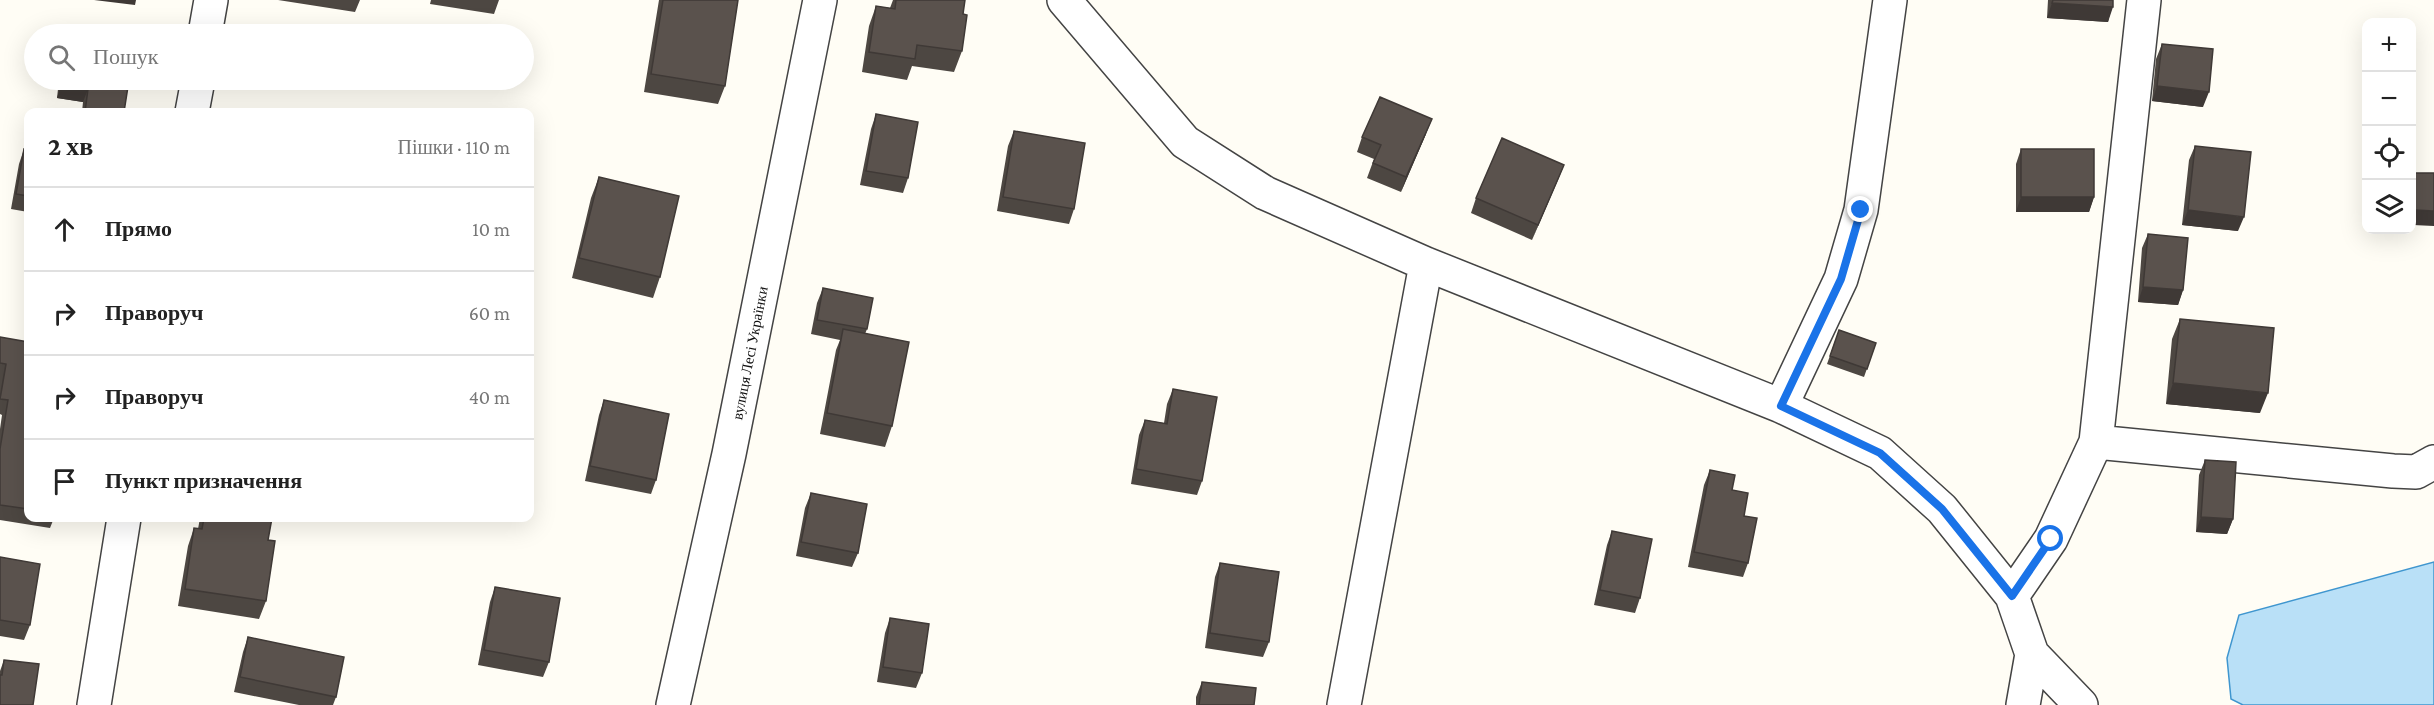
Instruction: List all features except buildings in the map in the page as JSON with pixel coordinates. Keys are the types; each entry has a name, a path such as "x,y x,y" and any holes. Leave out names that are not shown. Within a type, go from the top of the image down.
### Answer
{"street":[{"path":"207,24 211,0"},
{"name":"вулиця Лесі Українки","path":"674,705 729,454 820,0"},
{"path":"1064,0 1185,142 1265,193 1426,264 1781,406 1880,453 1942,509 2012,596 2032,654 2081,705"},
{"path":"1781,406 1841,279 1861,210 1890,0"},
{"path":"2012,596 2051,539 2096,442 2144,0"},
{"path":"193,108 196,90"},
{"path":"1344,705 1426,264"},
{"path":"2096,442 2393,471 2416,472 2434,462"},
{"path":"94,705 123,522"},
{"path":"2023,705 2032,654"}],"water":[{"path":"2434,562 2434,705 2243,705 2231,699 2227,658 2239,615"}],"route":[{"path":"1861,210 1841,279 1781,406 1880,453 1942,509 2012,596 2051,539"}]}
